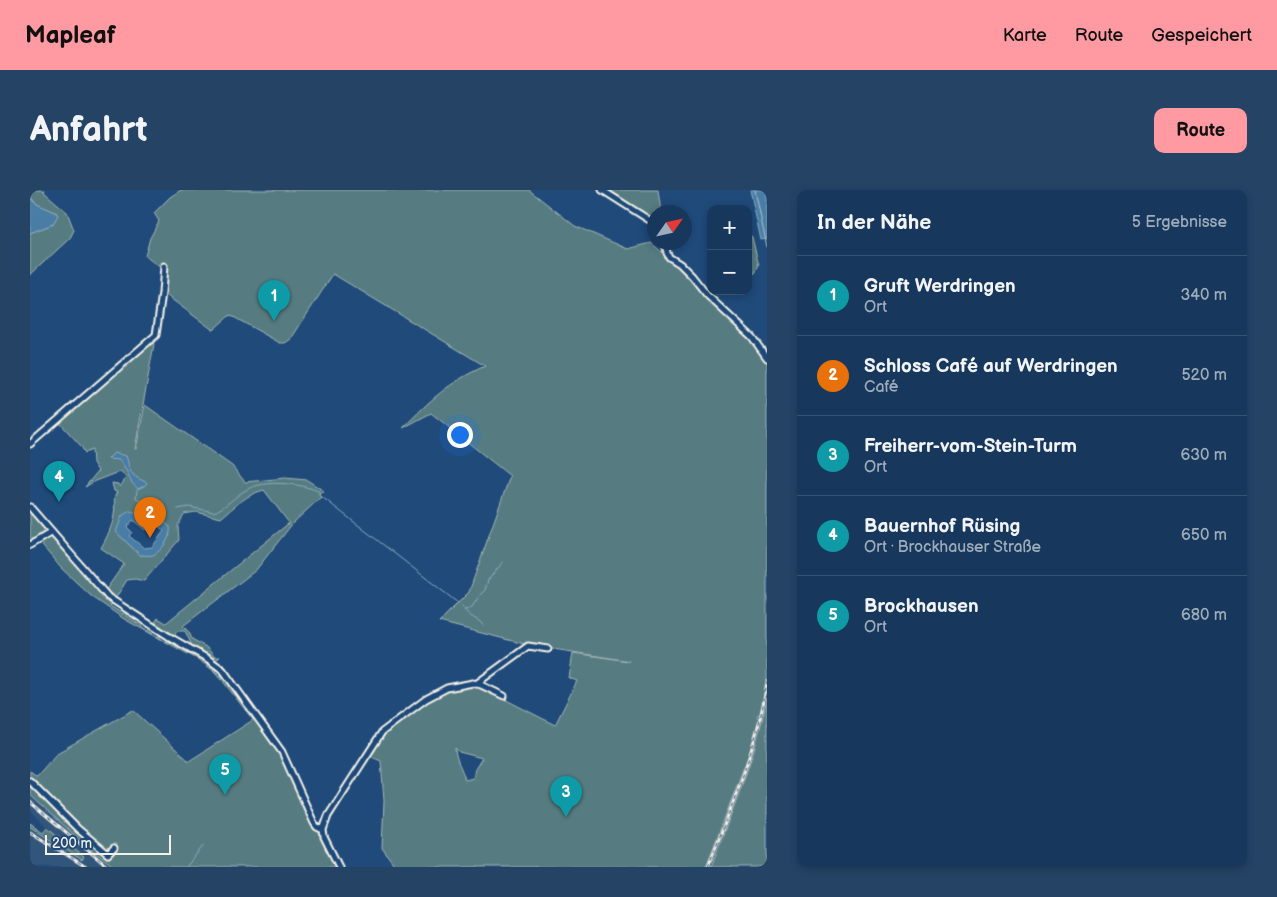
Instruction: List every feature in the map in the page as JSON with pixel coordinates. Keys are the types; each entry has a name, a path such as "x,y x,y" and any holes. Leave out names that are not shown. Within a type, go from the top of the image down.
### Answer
{"street":[{"path":"602,190 647,218"},
{"path":"666,250 669,257 675,260 692,276 707,295 752,337 767,358"},
{"path":"30,444 156,335 164,266"},
{"path":"30,507 108,597 223,670 282,752 314,823 323,830"},
{"path":"30,545 52,532"},
{"path":"476,684 528,646 548,649"},
{"path":"339,867 328,847 323,830 336,802 382,732 415,706 438,692 456,686 476,684 504,696"},
{"path":"30,781 100,848 108,854 114,848"}],"shaded area":[{"path":"760,718 763,718 763,721 751,760 711,867 706,867 749,755"},
{"path":"30,796 91,850 115,867 30,867 30,827 82,860 84,857 47,827 30,810"}],"green space":[{"path":"30,190 45,190 44,192 67,212 74,230 70,238 30,275 30,233 53,224 57,213 35,202 32,199"},
{"path":"181,190 529,190 575,226 628,249 647,244 647,250 659,250 697,283 701,292 752,338 767,360 767,693 764,693 761,715 758,714 757,717 760,718 750,751 706,867 396,867 382,848 384,801 381,761 369,756 377,740 415,706 456,686 479,686 555,725 577,681 569,678 573,653 629,661 528,645 439,622 469,592 510,476 431,413 403,428 450,385 485,366 333,274 291,339 285,343 280,343 230,315 213,330 163,293 168,265 163,263 161,268 145,256 150,238 159,221 154,213 170,197","holes":["455,748 459,752 482,758 475,769 473,778 465,780"]},
{"path":"604,190 658,190 660,205 647,205 647,216"},
{"path":"752,237 759,266 755,273 752,273"},
{"path":"153,341 135,449 145,405 232,466 245,482 285,478 307,480 324,491 318,494 321,497 293,523 256,570 183,626 189,632 192,639 206,647 215,657 220,657 214,661 193,648 185,631 177,631 173,638 168,635 170,632 165,629 163,632 161,630 163,628 156,623 153,625 158,618 166,623 289,523 264,490 246,498 221,518 196,512 184,514 178,526 179,540 144,581 127,580 115,599 105,591 124,564 101,548 109,532 114,515 117,492 114,491 112,483 118,484 120,487 126,478 121,471 85,487 98,471 93,463 92,450 85,453 59,422","holes":["134,512 146,515 154,513 170,535 155,553 140,555 116,532"]},
{"path":"30,510 48,531 30,544"},
{"path":"49,536 53,537 104,596 105,600 112,603 110,606 123,614 125,612 126,616 139,624 141,622 141,626 148,631 150,628 152,629 150,632 158,637 160,634 160,638 166,642 124,619 91,596 61,568 39,542"},
{"path":"168,639 176,646 207,661 207,665 213,670 217,668 215,671 220,676 224,674 274,744 290,773 288,775 298,789 339,867 115,867 91,850 30,795 30,771 37,776 57,753 133,710 189,761 253,720 214,671 199,660 166,642"},
{"path":"767,698 767,867 711,867 750,763"},
{"path":"30,823 43,832 47,827 84,857 82,860 30,827"}],"water":[{"path":"750,190 767,190 767,239 761,240"},
{"path":"30,197 35,203 58,215 53,224 30,233"},
{"path":"114,453 126,456 131,473 147,483 144,486 138,489 132,483 119,460 108,459"},
{"path":"129,511 145,515 155,513 170,527 166,543 153,555 140,555 116,532 122,516","holes":["133,520 145,530 153,521 164,531 152,547 144,548 129,536 132,532 127,527"]}],"waterway":[{"path":"178,509 189,507 214,512 246,490 263,484 303,486 320,492"},
{"path":"137,490 136,498 154,506 155,509"},
{"path":"322,497 458,603"},
{"path":"462,606 466,610 472,607 485,590 488,580 503,562"},
{"path":"464,609 483,625"},
{"path":"186,867 204,845"}],"railway":[{"path":"708,867 750,753 763,706 767,682"},
{"path":"30,802 108,867"},
{"path":"30,832 86,867"}],"place":[{"name":"Gruft Werdringen","path":"274,321"},
{"name":"Bauernhof Rüsing","path":"59,502"},
{"name":"Schloss Café auf Werdringen","path":"150,538"},
{"name":"Brockhausen","path":"225,795"},
{"name":"Freiherr-vom-Stein-Turm","path":"566,817"}]}
